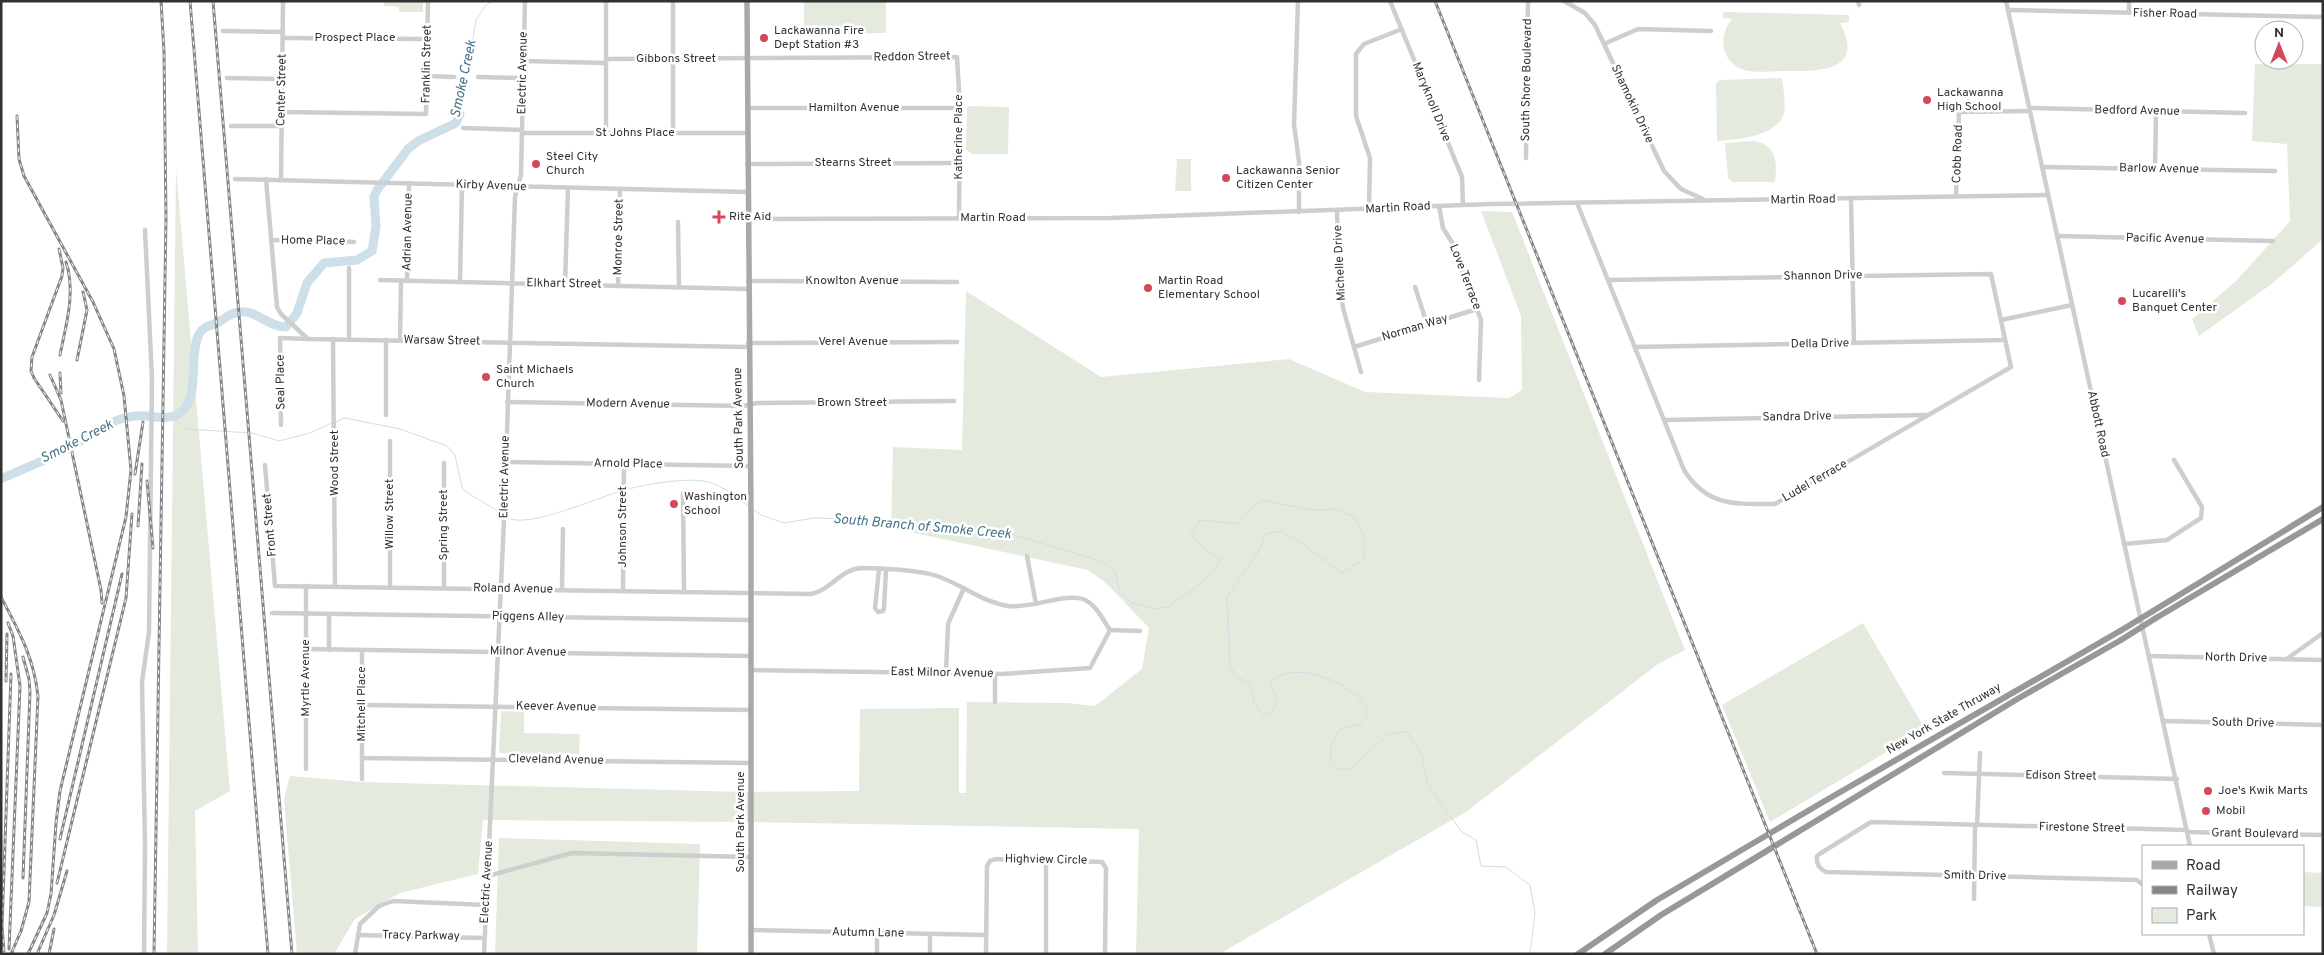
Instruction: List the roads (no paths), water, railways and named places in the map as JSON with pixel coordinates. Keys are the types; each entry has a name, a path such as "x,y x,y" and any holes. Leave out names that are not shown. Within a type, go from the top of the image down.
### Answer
{"highway":[{"name":"New York State Thruway","path":"1605,954 1661,915 2019,698 2121,640 2155,614 2323,507"},
{"name":"New York State Thruway","path":"1578,954 1656,900 1823,802 2120,631 2155,614 2323,519"}],"main road":[{"name":"South Park Avenue","path":"747,1 747,219 751,515 751,954"}],"street":[{"name":"Center Street","path":"281,179 283,1"},
{"name":"Franklin Street","path":"282,112 426,114 428,1"},
{"path":"606,1 606,133"},
{"path":"673,1 673,133"},
{"path":"1298,1 1294,124 1299,162 1299,212"},
{"name":"Maryknoll Drive","path":"1390,1 1462,178 1463,205"},
{"name":"South Shore Boulevard","path":"1526,158 1528,1"},
{"name":"Shamokin Drive","path":"1564,1 1580,10 1590,19 1604,44 1664,171 1681,188 1707,200"},
{"name":"Abbott Road","path":"2006,1 2177,779 2190,845"},
{"path":"2129,1 2129,13"},
{"name":"Electric Avenue","path":"484,954 504,520 515,197 521,175 525,2"},
{"name":"Fisher Road","path":"2008,10 2323,17"},
{"path":"1369,210 1370,158 1356,116 1356,54 1364,44 1402,29"},
{"path":"1604,44 1638,29 1711,31"},
{"name":"Prospect Place","path":"223,31 283,35 428,39"},
{"name":"Reddon Street","path":"747,59 957,57"},
{"name":"Katherine Place","path":"957,57 960,108 959,218"},
{"name":"Gibbons Street","path":"524,61 747,59"},
{"path":"427,76 454,77"},
{"path":"227,78 282,79"},
{"path":"478,78 524,78"},
{"name":"Hamilton Avenue","path":"747,108 960,108"},
{"name":"Bedford Avenue","path":"1959,112 2030,110 2245,113"},
{"path":"2155,170 2156,111"},
{"name":"Cobb Road","path":"1956,196 1959,112"},
{"path":"231,126 282,126"},
{"name":"St Johns Place","path":"462,128 606,133 747,133"},
{"name":"Stearns Street","path":"747,164 960,163"},
{"name":"Barlow Avenue","path":"2042,167 2276,172"},
{"name":"Kirby Avenue","path":"235,179 747,192"},
{"path":"266,179 277,307 285,318 308,339"},
{"name":"Adrian Avenue","path":"400,340 409,183"},
{"path":"460,282 462,185"},
{"path":"566,284 568,188"},
{"name":"Monroe Street","path":"618,286 620,189"},
{"name":"Martin Road","path":"747,219 1111,218 1369,210 1463,205 1707,200 1728,202 2048,195"},
{"path":"1851,199 1854,343"},
{"name":"Ludel Terrace","path":"1577,203 1684,470 1695,484 1713,498 1739,504 1776,504 2011,367 2001,320"},
{"name":"Love Terrace","path":"1439,206 1443,228 1453,244 1481,320 1479,380"},
{"name":"Michelle Drive","path":"1338,211 1339,277 1343,308 1362,372"},
{"path":"678,222 679,287"},
{"path":"144,954 145,845 142,691 149,632 151,350 145,230"},
{"name":"Pacific Avenue","path":"2057,236 2273,241"},
{"name":"Home Place","path":"272,240 354,242"},
{"path":"349,268 349,340"},
{"name":"Shannon Drive","path":"1608,280 1990,274 2001,320"},
{"name":"Elkhart Street","path":"380,280 748,289"},
{"name":"Knowlton Avenue","path":"748,281 957,282"},
{"path":"1415,287 1427,324"},
{"path":"2001,320 2072,305"},
{"name":"Norman Way","path":"1354,347 1477,309"},
{"name":"Warsaw Street","path":"280,338 748,345"},
{"name":"Seal Place","path":"280,338 281,425"},
{"name":"Wood Street","path":"333,339 335,586"},
{"path":"386,340 386,415"},
{"name":"Della Drive","path":"1635,347 2005,340"},
{"name":"Verel Avenue","path":"748,345 957,342"},
{"name":"Brown Street","path":"749,405 954,401"},
{"name":"Modern Avenue","path":"507,402 749,405"},
{"name":"Sandra Drive","path":"1664,420 1930,415"},
{"name":"Willow Street","path":"390,441 390,587"},
{"path":"2124,544 2167,540 2201,518 2202,507 2174,460"},
{"name":"Spring Street","path":"444,462 444,588"},
{"name":"Arnold Place","path":"506,462 750,466"},
{"name":"Johnson Street","path":"623,590 624,464"},
{"name":"Front Street","path":"265,465 275,586"},
{"path":"684,493 684,591"},
{"path":"562,529 562,589"},
{"path":"1027,556 1036,604"},
{"name":"Roland Avenue","path":"275,586 812,594 825,590 850,571 861,568 927,573 1000,604 1014,606 1080,598 1093,606 1110,630"},
{"path":"879,569 875,608 878,612 884,608 886,570"},
{"name":"Myrtle Avenue","path":"306,586 306,769"},
{"path":"946,673 948,624 964,588"},
{"name":"Piggens Alley","path":"272,613 750,620"},
{"path":"329,614 329,650"},
{"path":"1110,630 1140,630"},
{"name":"East Milnor Avenue","path":"751,670 995,674 1090,668 1110,630"},
{"path":"2286,659 2323,633"},
{"name":"Milnor Avenue","path":"306,650 750,656"},
{"name":"Mitchell Place","path":"362,650 362,779"},
{"name":"North Drive","path":"2149,656 2323,660"},
{"path":"995,674 995,702"},
{"name":"Keever Avenue","path":"362,705 751,710"},
{"name":"South Drive","path":"2164,721 2323,725"},
{"path":"1974,899 1980,753"},
{"name":"Cleveland Avenue","path":"362,758 751,762"},
{"name":"Edison Street","path":"1944,773 2177,779"},
{"name":"Firestone Street","path":"1817,856 1871,822 2187,831"},
{"name":"Grant Boulevard","path":"2187,831 2323,835"},
{"path":"488,876 572,853 751,857"},
{"name":"Smith Drive","path":"1817,856 1816,862 1819,868 1826,872 2137,880 2142,884"},
{"name":"Highview Circle","path":"986,954 988,863 995,859 1099,861 1104,864 1105,954"},
{"path":"1046,860 1046,954"},
{"path":"356,954 360,924 379,906 393,901 486,905"},
{"name":"Autumn Lane","path":"751,930 986,935"},
{"path":"877,954 878,933"},
{"path":"930,934 930,954"},
{"name":"Tracy Parkway","path":"358,935 484,938"},
{"path":"2209,935 2214,954"}],"waterway":[{"name":"Smoke Creek","path":"460,114 476,20 485,6 492,1"},
{"name":"Smoke Creek","path":"1,479 73,446 101,428 118,420 140,416 170,417 180,413 190,397 196,343 203,329 238,312 252,314 278,326 286,327 297,313 307,283 324,263 357,260 372,251 376,227 374,197 377,190 408,149 418,141 456,123 460,114"},
{"name":"South Branch of Smoke Creek","path":"173,416 186,429 252,433 279,441 310,433 332,423"},
{"name":"South Branch of Smoke Creek","path":"336,422 345,418 400,429 447,446 455,455 462,487 466,492 503,514"},
{"name":"South Branch of Smoke Creek","path":"625,490 664,482 704,481 733,494 748,506"},
{"name":"South Branch of Smoke Creek","path":"506,517 515,520 544,517 621,491"},
{"name":"South Branch of Smoke Creek","path":"754,510 761,515 784,523 814,518 856,519 1015,535 1103,562 1115,572 1119,590 1130,602 1154,609 1168,607 1204,581 1221,560 1203,547 1191,534 1200,520 1238,524 1262,500 1312,510 1334,509 1354,517 1364,535 1364,559 1342,573 1294,538 1280,531 1266,534 1258,552 1227,597 1230,665 1236,676 1250,684 1255,704 1263,715 1274,710 1277,700 1270,681 1289,673 1300,672 1322,677 1343,686 1357,696 1370,712 1360,724 1340,729 1332,743 1330,760 1338,769 1350,769 1387,735 1407,731 1422,755 1427,781 1437,799 1462,832 1476,840 1481,866 1506,867 1530,885 1535,913 1530,954"}],"railway":[{"path":"154,954 166,218 164,52 161,1"},
{"path":"190,1 268,954"},
{"path":"213,1 292,954"},
{"path":"1435,1 1817,954"},
{"path":"17,116 19,159 24,176 93,302 114,349 124,396 131,470 126,517 60,791 51,894 47,913 28,954"},
{"path":"59,249 63,268 62,276 32,357 31,371 63,421"},
{"path":"60,355 70,297 69,273 66,262"},
{"path":"77,360 87,310 83,292"},
{"path":"60,373 61,393"},
{"path":"50,375 61,400 101,590 102,603"},
{"path":"135,474 143,422"},
{"path":"138,526 142,464"},
{"path":"147,481 153,548"},
{"path":"57,883 126,598 132,514"},
{"path":"60,839 122,574"},
{"path":"1,597 20,633 29,657 38,696 29,902 21,931 11,954"},
{"path":"8,623 13,636 20,686 9,949"},
{"path":"6,681 7,634"},
{"path":"23,657 29,679 30,692 23,878"},
{"path":"4,951 2,927 11,674"},
{"path":"37,954 54,915 67,871"},
{"path":"49,954 54,929"}],"place":[{"name":"Lackawanna Fire Dept Station #3","path":"764,38"},
{"name":"Lackawanna High School","path":"1927,100"},
{"name":"Steel City Church","path":"536,164"},
{"name":"Lackawanna Senior Citizen Center","path":"1226,178"},
{"name":"Rite Aid","path":"719,217"},
{"name":"Martin Road Elementary School","path":"1148,288"},
{"name":"Lucarelli's Banquet Center","path":"2122,301"},
{"name":"Saint Michaels Church","path":"486,377"},
{"name":"Washington School","path":"674,504"},
{"name":"Joe's Kwik Marts","path":"2208,791"},
{"name":"Mobil","path":"2206,811"}]}
